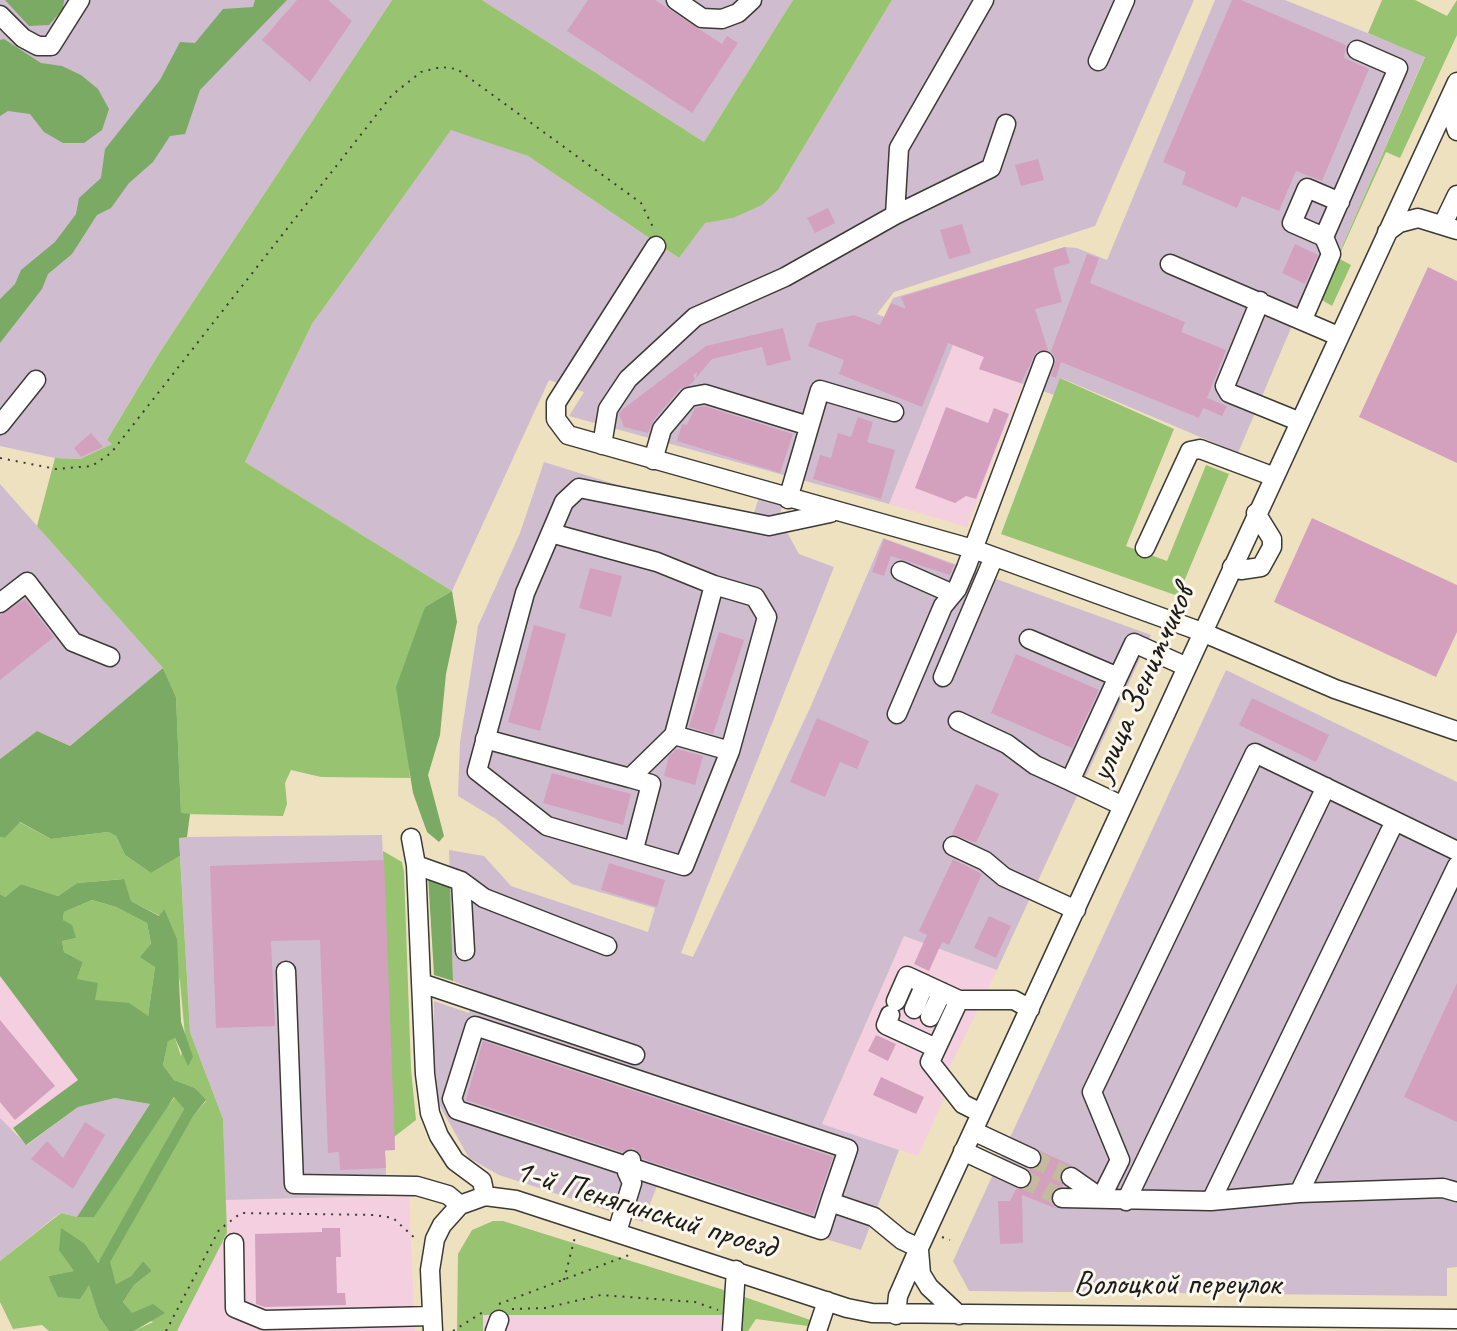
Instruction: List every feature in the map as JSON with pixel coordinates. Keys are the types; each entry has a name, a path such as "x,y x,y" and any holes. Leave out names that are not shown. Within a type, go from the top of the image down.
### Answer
{"street":[{"path":"0,15 23,38 38,46 51,46 80,0"},
{"path":"676,0 702,18 722,19 738,13 752,0"},
{"path":"895,215 899,148 984,0"},
{"path":"1098,61 1125,0"},
{"path":"1324,237 1398,68 1357,50"},
{"name":"улица Зенитчиков","path":"896,1315 898,1296 963,1151 1076,910 1272,476 1457,82"},
{"path":"1448,103 1457,131"},
{"path":"602,445 608,409 628,379 695,317 785,277 895,215 991,168 1006,124"},
{"path":"1303,319 1331,254 1324,237 1292,223 1307,188 1340,202"},
{"path":"1387,232 1409,219 1450,227 1457,195"},
{"path":"656,246 556,403 556,419 568,435 832,512 894,525 973,549 1202,632 1335,689 1457,731"},
{"path":"1170,264 1338,336"},
{"path":"1260,301 1225,386 1229,393 1298,421"},
{"path":"897,714 943,606 953,594 973,549 1044,361"},
{"path":"0,425 36,380"},
{"path":"788,499 820,390 894,412"},
{"path":"653,460 662,429 689,397 705,394 809,426"},
{"path":"1145,548 1190,451 1200,449 1272,476"},
{"path":"551,533 657,562 714,585 755,597 767,617 730,751 684,866 547,826 477,771 525,593 564,502 579,488 769,526 832,512"},
{"path":"1232,567 1241,570 1261,567 1272,547 1272,539 1256,513"},
{"path":"943,677 994,557"},
{"path":"901,571 953,594"},
{"path":"0,603 27,582 73,642 110,657"},
{"path":"630,778 674,735 714,585"},
{"path":"1029,639 1118,677"},
{"path":"1070,781 1134,643 1187,667"},
{"path":"958,721 1007,744 1035,765 1123,806"},
{"path":"674,735 730,751"},
{"path":"485,739 651,784 634,849"},
{"path":"1101,1198 1120,1160 1092,1092 1255,753 1457,851"},
{"path":"1126,1201 1326,787"},
{"path":"1211,1201 1395,821"},
{"path":"411,838 416,865 430,1113 439,1136 455,1161 482,1181 485,1196"},
{"path":"953,846 985,861 1004,877 1076,910"},
{"path":"416,865 461,881 484,898 607,946"},
{"path":"1299,1193 1457,866"},
{"path":"461,881 465,951"},
{"path":"234,1243 235,1308 264,1320 432,1323 431,1252 442,1225 460,1205 448,1195 417,1186 294,1184 286,971"},
{"path":"919,1029 886,1025 907,976 942,992 1014,1000 1030,1009"},
{"path":"421,983 635,1055"},
{"path":"919,1029 942,992"},
{"path":"919,1029 942,992"},
{"path":"475,1026 848,1149 830,1202 821,1230 457,1110 452,1099 475,1026"},
{"path":"919,1029 930,1062 963,1104 981,1113"},
{"path":"973,1131 1031,1158"},
{"path":"963,1151 1021,1178"},
{"path":"617,1232 637,1169"},
{"path":"1071,1177 1101,1198"},
{"path":"1062,1198 1211,1201 1299,1193 1443,1188 1457,1192"},
{"name":"1-й Пенягинский проезд","path":"460,1205 485,1196 516,1200 827,1301 896,1315"},
{"path":"830,1202 874,1217 902,1240 919,1248 921,1274 929,1287 959,1315"},
{"path":"732,1324 736,1270"},
{"path":"817,1331 827,1301"},
{"name":"Волоцкой переулок","path":"896,1315 959,1315 1009,1323 1221,1324 1457,1319"}],"path":[{"path":"0,458 56,469 92,466 111,453 392,95 421,72 441,67 457,69 641,203 653,224 656,246"},
{"path":"166,1331 219,1230 241,1213 375,1215 393,1218 419,1241"},
{"path":"564,1280 576,1231"},
{"path":"941,1237 950,1240"},
{"path":"497,1319 564,1280 629,1255"},
{"path":"453,1331 487,1309 545,1308 601,1295 695,1302 732,1324"}],"shaded area":[{"path":"0,0 392,0 158,355 107,440 112,444 80,459 55,458 0,446"},
{"path":"482,0 793,0 704,142"},
{"path":"892,0 1194,0 1095,226 894,292 877,314 884,317 893,298 1065,247 1077,248 1107,260 1215,0 1285,0 1425,56 1327,281 1313,276 1238,453 1061,378 1054,395 979,369 984,357 953,345 889,504 569,416 584,392 549,380 452,591 245,462 312,324 451,129 528,156 679,258 705,222 733,218 778,190"},
{"path":"953,345 984,357 980,369 1023,384 967,527 889,504"},
{"path":"544,462 621,486 754,513 759,497 782,504 778,531 787,532 799,554 834,567 681,953 693,957 810,708 883,538 1151,635 997,970 904,936 822,1124 899,1150 861,1250 657,1186 643,1222 499,1175 469,1158 436,1099 433,1083 434,1001 469,1013 475,990 453,981 449,850 484,856 511,886 648,932 655,908 572,884 496,819 458,796 460,742 478,626 520,533"},
{"path":"0,484 163,668 70,746 37,731 0,759"},
{"path":"1226,670 1457,782 1457,1267 1447,1268 1447,1296 969,1291 953,1261"},
{"path":"382,835 395,1150 385,1151 387,1196 225,1200 223,1119 190,1032 179,837"},
{"path":"904,936 997,970 939,1089 947,1092 918,1156 822,1125"},
{"path":"0,976 79,1080 10,1131 0,1118"},
{"path":"115,1098 150,1104 77,1217 60,1213 0,1261 0,1118 27,1145 78,1107"},
{"path":"409,1196 415,1331 177,1331 227,1233 225,1200"},
{"path":"482,1315 724,1315 724,1331 483,1331"}],"green space":[{"path":"5,0 64,0 63,9 49,25 29,26"},
{"path":"255,0 287,0 200,90 185,134 170,136 153,162 129,183 111,208 97,215 72,254 48,274 42,289 0,343 0,299 15,284 21,270 55,242 76,214 79,198 101,178 105,149 160,80 180,42 195,43 223,9 253,7"},
{"path":"392,0 482,0 704,142 793,0 892,0 778,190 762,205 733,218 705,223 679,258 528,156 451,130 312,324 245,462 452,591 425,607 408,751 410,778 321,777 291,770 285,783 287,804 283,816 181,814 176,697 163,668 37,526 55,458 80,459 112,444 107,440 158,355"},
{"path":"1382,0 1415,0 1447,16 1457,0 1457,35 1400,158 1386,152 1338,258 1351,265 1332,306 1320,299 1425,57 1368,33"},
{"path":"4,39 41,63 62,66 81,75 98,89 109,109 102,130 84,143 63,143 44,132 30,114 8,111 0,116 0,40"},
{"path":"1060,378 1174,429 1126,546 1167,561 1206,465 1229,474 1178,596 1001,534"},
{"path":"452,591 457,622 446,674 440,735 428,775 444,836 439,842 427,832 413,793 396,687 425,607"},
{"path":"163,668 176,697 181,813 190,814 187,837 179,838 180,856 151,873 125,855 116,836 108,832 51,839 20,822 5,838 0,837 0,759 37,731 70,746"},
{"path":"19,822 51,839 108,832 116,836 125,855 151,873 180,856 190,1032 223,1119 227,1233 177,1331 134,1331 153,1322 132,1314 123,1302 134,1285 152,1271 143,1261 131,1276 116,1284 109,1262 194,1115 206,1101 195,1088 174,1080 163,1065 168,1040 175,1038 181,1056 185,1036 180,982 163,910 160,916 131,901 123,879 77,883 58,896 21,884 5,897 0,894 0,837 5,838"},
{"path":"383,851 402,862 404,872 411,1069 416,1120 394,1137"},
{"path":"428,875 450,882 453,981 434,975"},
{"path":"124,879 131,901 159,916 164,909 177,939 181,1022 193,1057 188,1066 175,1038 168,1041 163,1065 174,1080 195,1088 206,1100 194,1115 110,1262 116,1284 131,1276 143,1261 152,1271 134,1285 123,1302 132,1313 153,1304 165,1313 134,1331 109,1331 99,1317 89,1285 80,1299 58,1297 48,1276 74,1271 59,1250 61,1228 85,1244 98,1263 184,1109 174,1097 94,1217 77,1217 150,1104 115,1098 78,1107 26,1145 13,1128 78,1080 0,976 0,894 5,897 21,884 58,896 77,883","holes":["92,900 116,907 147,923 151,944 140,957 155,967 148,1016 129,1003 95,1000 98,983 77,979 83,962 64,952 62,941 76,938 72,925 63,920 64,912"]},
{"path":"92,900 116,907 147,923 155,967 148,1016 95,1000 77,979 83,962 64,952 62,941 76,938 63,920 64,912"},
{"path":"175,1097 184,1109 104,1256 97,1263 85,1244 75,1271 48,1276 59,1297 89,1284 99,1317 109,1331 49,1331 42,1325 13,1329 0,1302 0,1261 61,1213 77,1217"},
{"path":"493,1221 503,1221 724,1290 724,1315 483,1315 483,1331 457,1331 458,1254 472,1230"},
{"path":"739,1295 816,1322 815,1327 756,1319 748,1331 740,1331"}],"building":[{"path":"297,0 328,0 352,21 310,82 262,40"},
{"path":"588,0 655,0 722,44 727,36 738,43 692,113 567,31"},
{"path":"1232,0 1241,0 1346,45 1344,58 1369,69 1322,181 1296,171 1279,211 1242,196 1237,208 1182,184 1186,172 1163,162"},
{"path":"1038,159 1044,180 1021,186 1015,165"},
{"path":"828,208 835,223 815,233 807,218"},
{"path":"962,224 971,253 949,259 940,230"},
{"path":"1295,244 1318,255 1305,284 1282,273"},
{"path":"1065,247 1070,263 1053,268 1062,302 1035,309 1048,350 1036,352 1021,383 979,369 984,357 948,343 922,407 839,374 844,360 808,346 817,323 854,315 880,325 891,303 906,309 901,297"},
{"path":"1087,254 1099,258 1090,283 1185,322 1181,332 1226,350 1207,398 1227,406 1222,416 1203,408 1199,418 1061,362 1056,378 1051,376 1056,360 1051,351"},
{"path":"1428,267 1457,281 1457,463 1359,417"},
{"path":"783,328 791,360 767,366 762,347 712,359 696,378 697,372 693,375 695,379 690,385 680,389 653,421 648,433 624,427 619,414 623,409 706,346"},
{"path":"704,406 793,434 780,473 677,441 682,424 687,425 695,408"},
{"path":"946,407 988,423 994,408 1009,414 976,499 966,496 955,503 915,488"},
{"path":"858,417 873,422 867,442 895,450 881,499 813,479 820,455 831,458 838,433 851,437"},
{"path":"91,433 103,447 81,457 74,448"},
{"path":"1312,518 1457,585 1457,632 1436,677 1274,602"},
{"path":"884,539 954,565 950,575 891,556 884,576 872,572"},
{"path":"590,568 622,576 611,617 579,608"},
{"path":"25,599 54,637 0,680 0,615"},
{"path":"534,625 566,634 540,731 508,722"},
{"path":"719,632 744,640 713,734 689,727"},
{"path":"1016,654 1099,690 1072,748 991,713"},
{"path":"1252,698 1329,735 1316,762 1239,725"},
{"path":"817,718 869,741 857,769 840,762 825,797 790,782"},
{"path":"677,749 703,756 695,785 664,776 669,756"},
{"path":"552,773 631,794 623,825 543,803"},
{"path":"976,784 999,794 976,843 952,834"},
{"path":"953,859 982,874 949,945 942,942 929,971 914,964 927,935 919,931"},
{"path":"384,860 395,1150 385,1150 386,1168 340,1170 339,1152 328,1153 320,940 271,941 275,1026 216,1028 210,866"},
{"path":"609,863 665,880 657,907 601,890"},
{"path":"989,916 1011,926 996,958 974,948"},
{"path":"1457,983 1457,1122 1404,1097"},
{"path":"0,1020 55,1086 15,1120 0,1102"},
{"path":"876,1035 896,1044 888,1061 868,1051"},
{"path":"483,1041 833,1157 813,1215 643,1159 634,1148 622,1152 466,1100"},
{"path":"881,1077 924,1097 916,1114 873,1095"},
{"path":"85,1122 105,1135 73,1189 31,1159 47,1141 63,1158"},
{"path":"1040,1151 1071,1165 1061,1171 1063,1186 1051,1192 1051,1203 1057,1209 1022,1195 1023,1243 1000,1244 998,1201 1010,1201 1016,1189 1028,1187 1033,1178 1029,1170 1042,1162"},
{"path":"322,1228 340,1228 341,1257 336,1257 337,1293 345,1293 346,1305 265,1307 256,1304 255,1234 322,1232"}],"tunnel":[{"path":"1031,1158 1071,1177"},
{"path":"1021,1178 1062,1198"}]}
